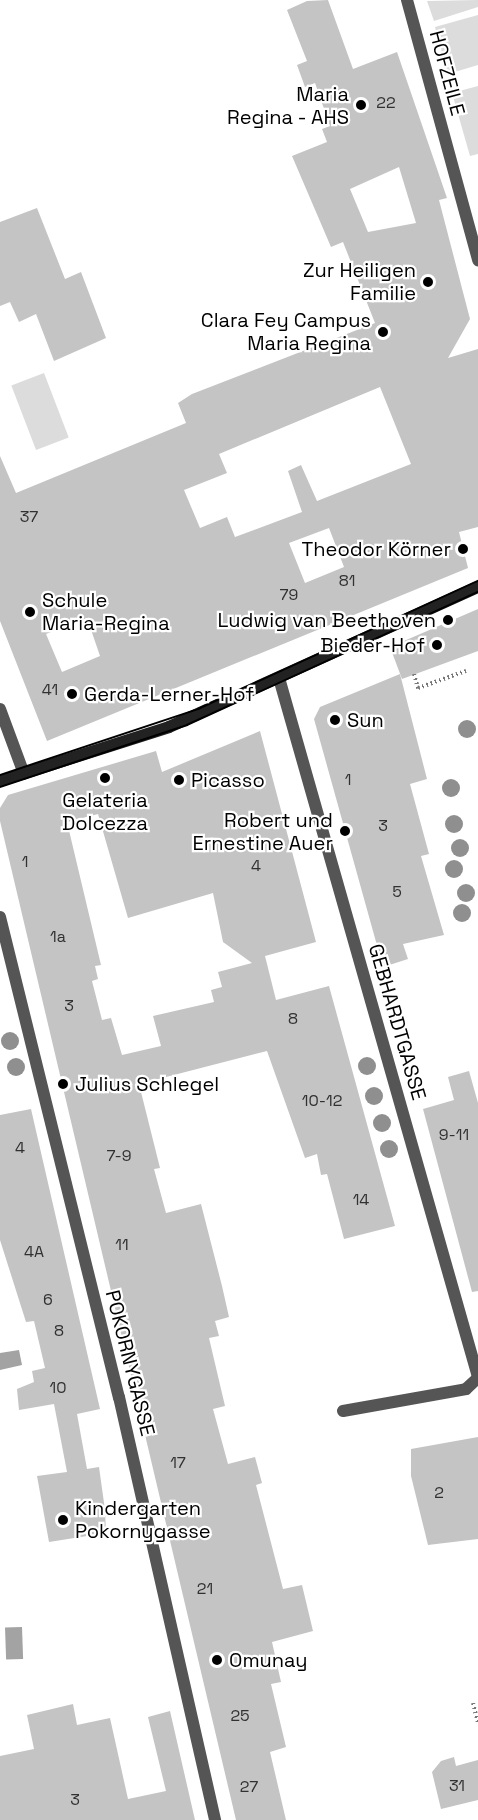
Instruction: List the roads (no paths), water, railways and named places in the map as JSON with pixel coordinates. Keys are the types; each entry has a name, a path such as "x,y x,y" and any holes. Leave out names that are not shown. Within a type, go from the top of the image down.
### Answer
{"main road":[{"path":"0,781 134,740 279,678 478,587"}],"street":[{"name":"HOFZEILE","path":"407,0 478,260"},
{"name":"GEBHARDTGASSE","path":"279,678 478,1377"},
{"path":"0,709 24,774"},
{"name":"POKORNYGASSE","path":"0,917 119,1397 215,1820"},
{"path":"343,1411 466,1389 478,1377"}],"tram line":[{"path":"0,775 198,709 478,581"},
{"path":"0,787 187,725 478,592"}],"place":[{"name":"Maria Regina - AHS","path":"361,105"},
{"name":"Zur Heiligen Familie","path":"428,282"},
{"name":"Clara Fey Campus Maria Regina","path":"383,332"},
{"name":"Theodor Körner","path":"463,549"},
{"name":"Schule Maria-Regina","path":"30,612"},
{"name":"Ludwig van Beethoven","path":"448,620"},
{"name":"Bieder-Hof","path":"437,645"},
{"name":"Gerda-Lerner-Hof","path":"72,694"},
{"name":"Sun","path":"335,720"},
{"name":"Gelateria Dolcezza","path":"105,778"},
{"name":"Picasso","path":"179,780"},
{"name":"Robert und Ernestine Auer","path":"345,831"},
{"name":"Julius Schlegel","path":"63,1084"},
{"name":"Kindergarten Pokornygasse","path":"63,1520"},
{"name":"Omunay","path":"217,1660"}]}
